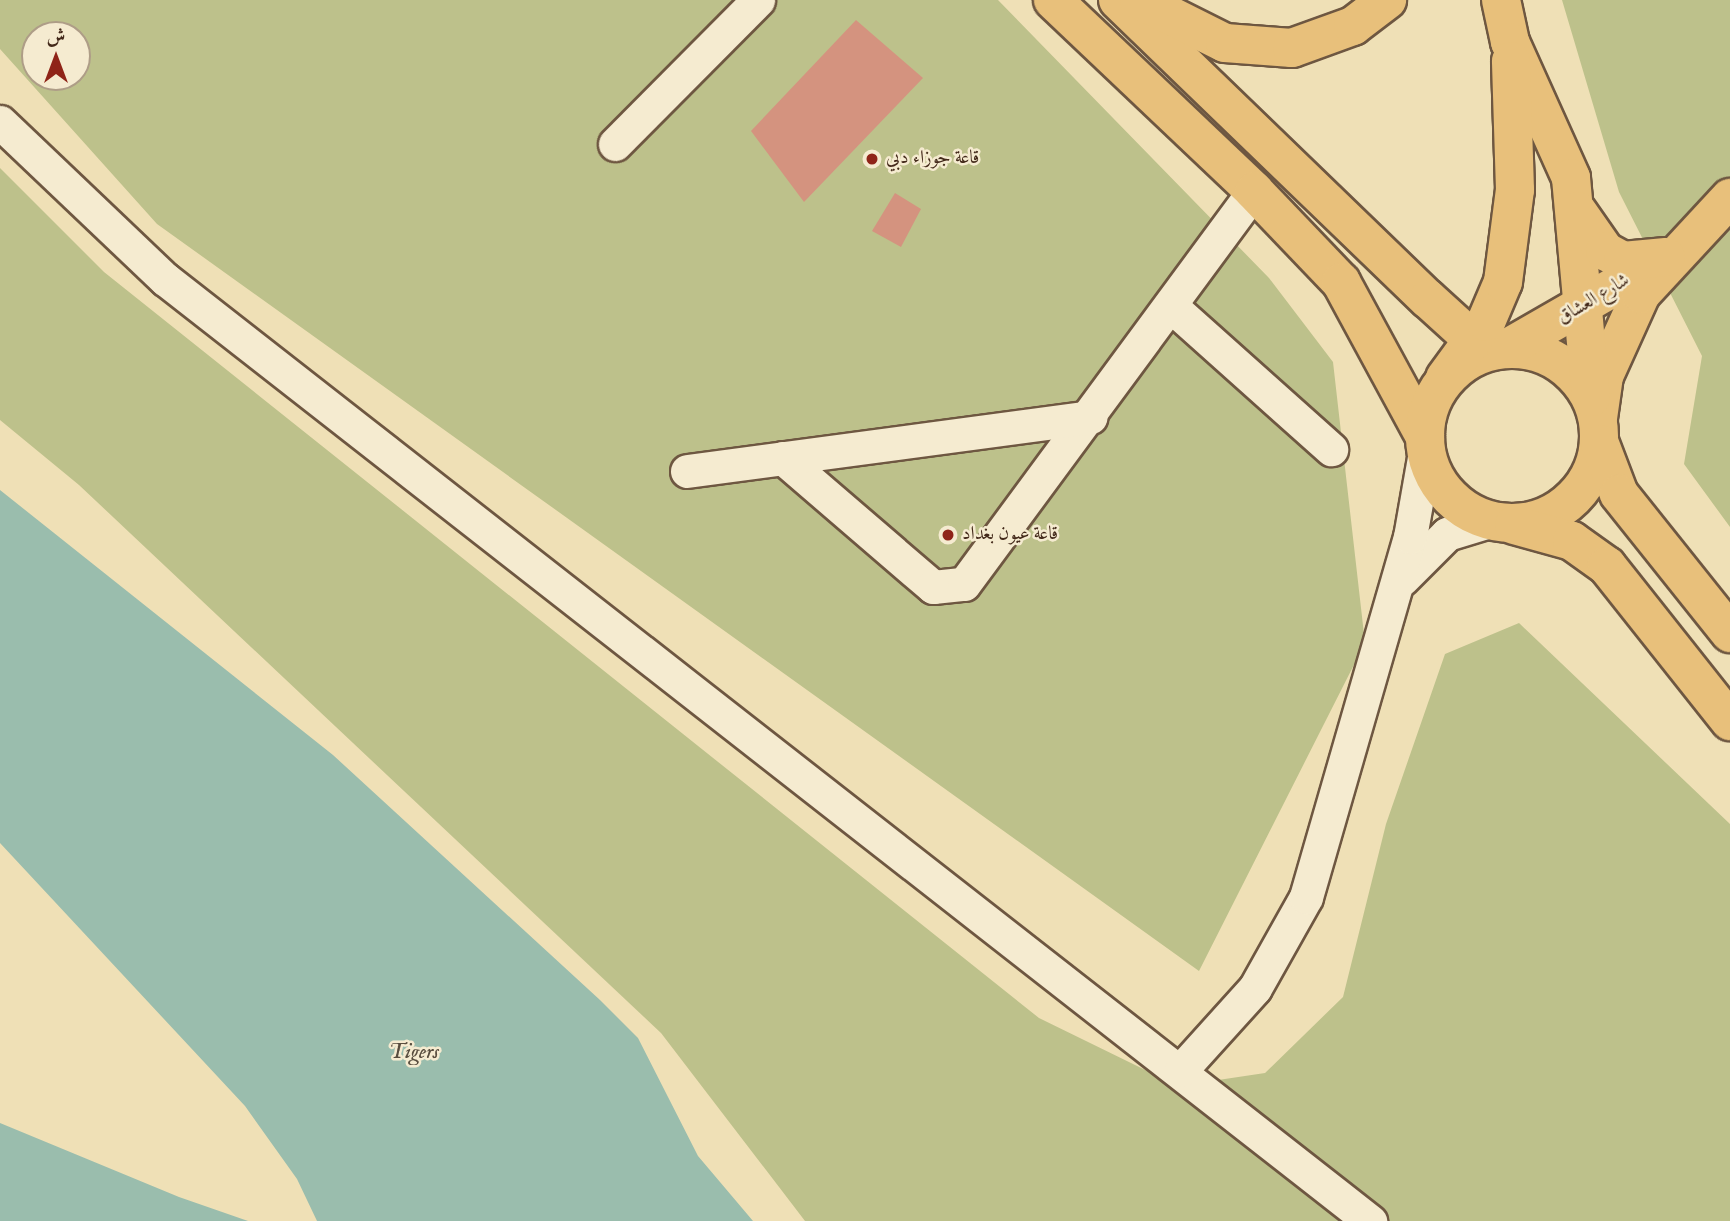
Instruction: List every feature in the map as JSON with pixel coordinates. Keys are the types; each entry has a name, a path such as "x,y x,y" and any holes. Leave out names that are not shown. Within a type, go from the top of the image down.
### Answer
{"main road":[{"path":"1053,0 1254,191 1341,282 1425,444 1435,478 1452,501 1499,522 1572,541 1607,566 1730,721"},
{"path":"1118,0 1492,346 1542,353 1562,364 1596,420 1580,491 1559,510 1534,521 1499,522"},
{"path":"1139,0 1225,43 1292,48 1353,26 1387,0"},
{"path":"1425,444 1431,400 1445,378 1492,346 1511,242 1516,190 1510,42 1501,0"},
{"path":"1510,42 1563,152 1581,221 1605,251 1623,261 1673,252"},
{"name":"شارع العشاق","path":"1596,420 1604,376 1628,317 1673,252 1730,198"},
{"path":"1574,200 1596,420 1619,494 1730,633"},
{"name":"شارع العشاق","path":"1492,346 1583,307 1673,252"}],"street":[{"path":"615,144 758,0"},
{"path":"0,121 165,279 1181,1070 1370,1221"},
{"path":"783,458 933,587 949,589 975,574 1254,191"},
{"path":"1171,306 1331,449"},
{"path":"687,471 1090,417"},
{"path":"1181,1070 1255,988 1306,897 1410,537 1425,444"},
{"path":"1392,596 1421,555 1447,534 1499,522"}],"green space":[{"path":"0,0 998,0 1269,278 1333,362 1365,643 1199,971 157,224 38,91 91,91 91,21 21,21 21,72 0,49"},
{"path":"1562,0 1730,0 1730,527 1684,464 1702,356 1619,192"},
{"path":"0,168 104,272 1039,1018 1178,1086 1265,1073 1343,997 1386,824 1445,654 1519,623 1730,824 1730,1221 805,1221 661,1033 79,485 0,420"}],"water":[{"name":"Tigers","path":"0,490 333,755 600,1000 638,1038 698,1156 753,1221 317,1221 297,1179 245,1106 0,843"},
{"path":"0,1123 179,1197 248,1221 0,1221"}],"building":[{"path":"856,20 923,78 804,202 751,131"},
{"path":"895,193 921,209 901,247 872,231"}],"place":[{"name":"قاعة جوزاء دبي","path":"872,159"},
{"name":"قاعة عيون بغداد","path":"948,535"}]}
